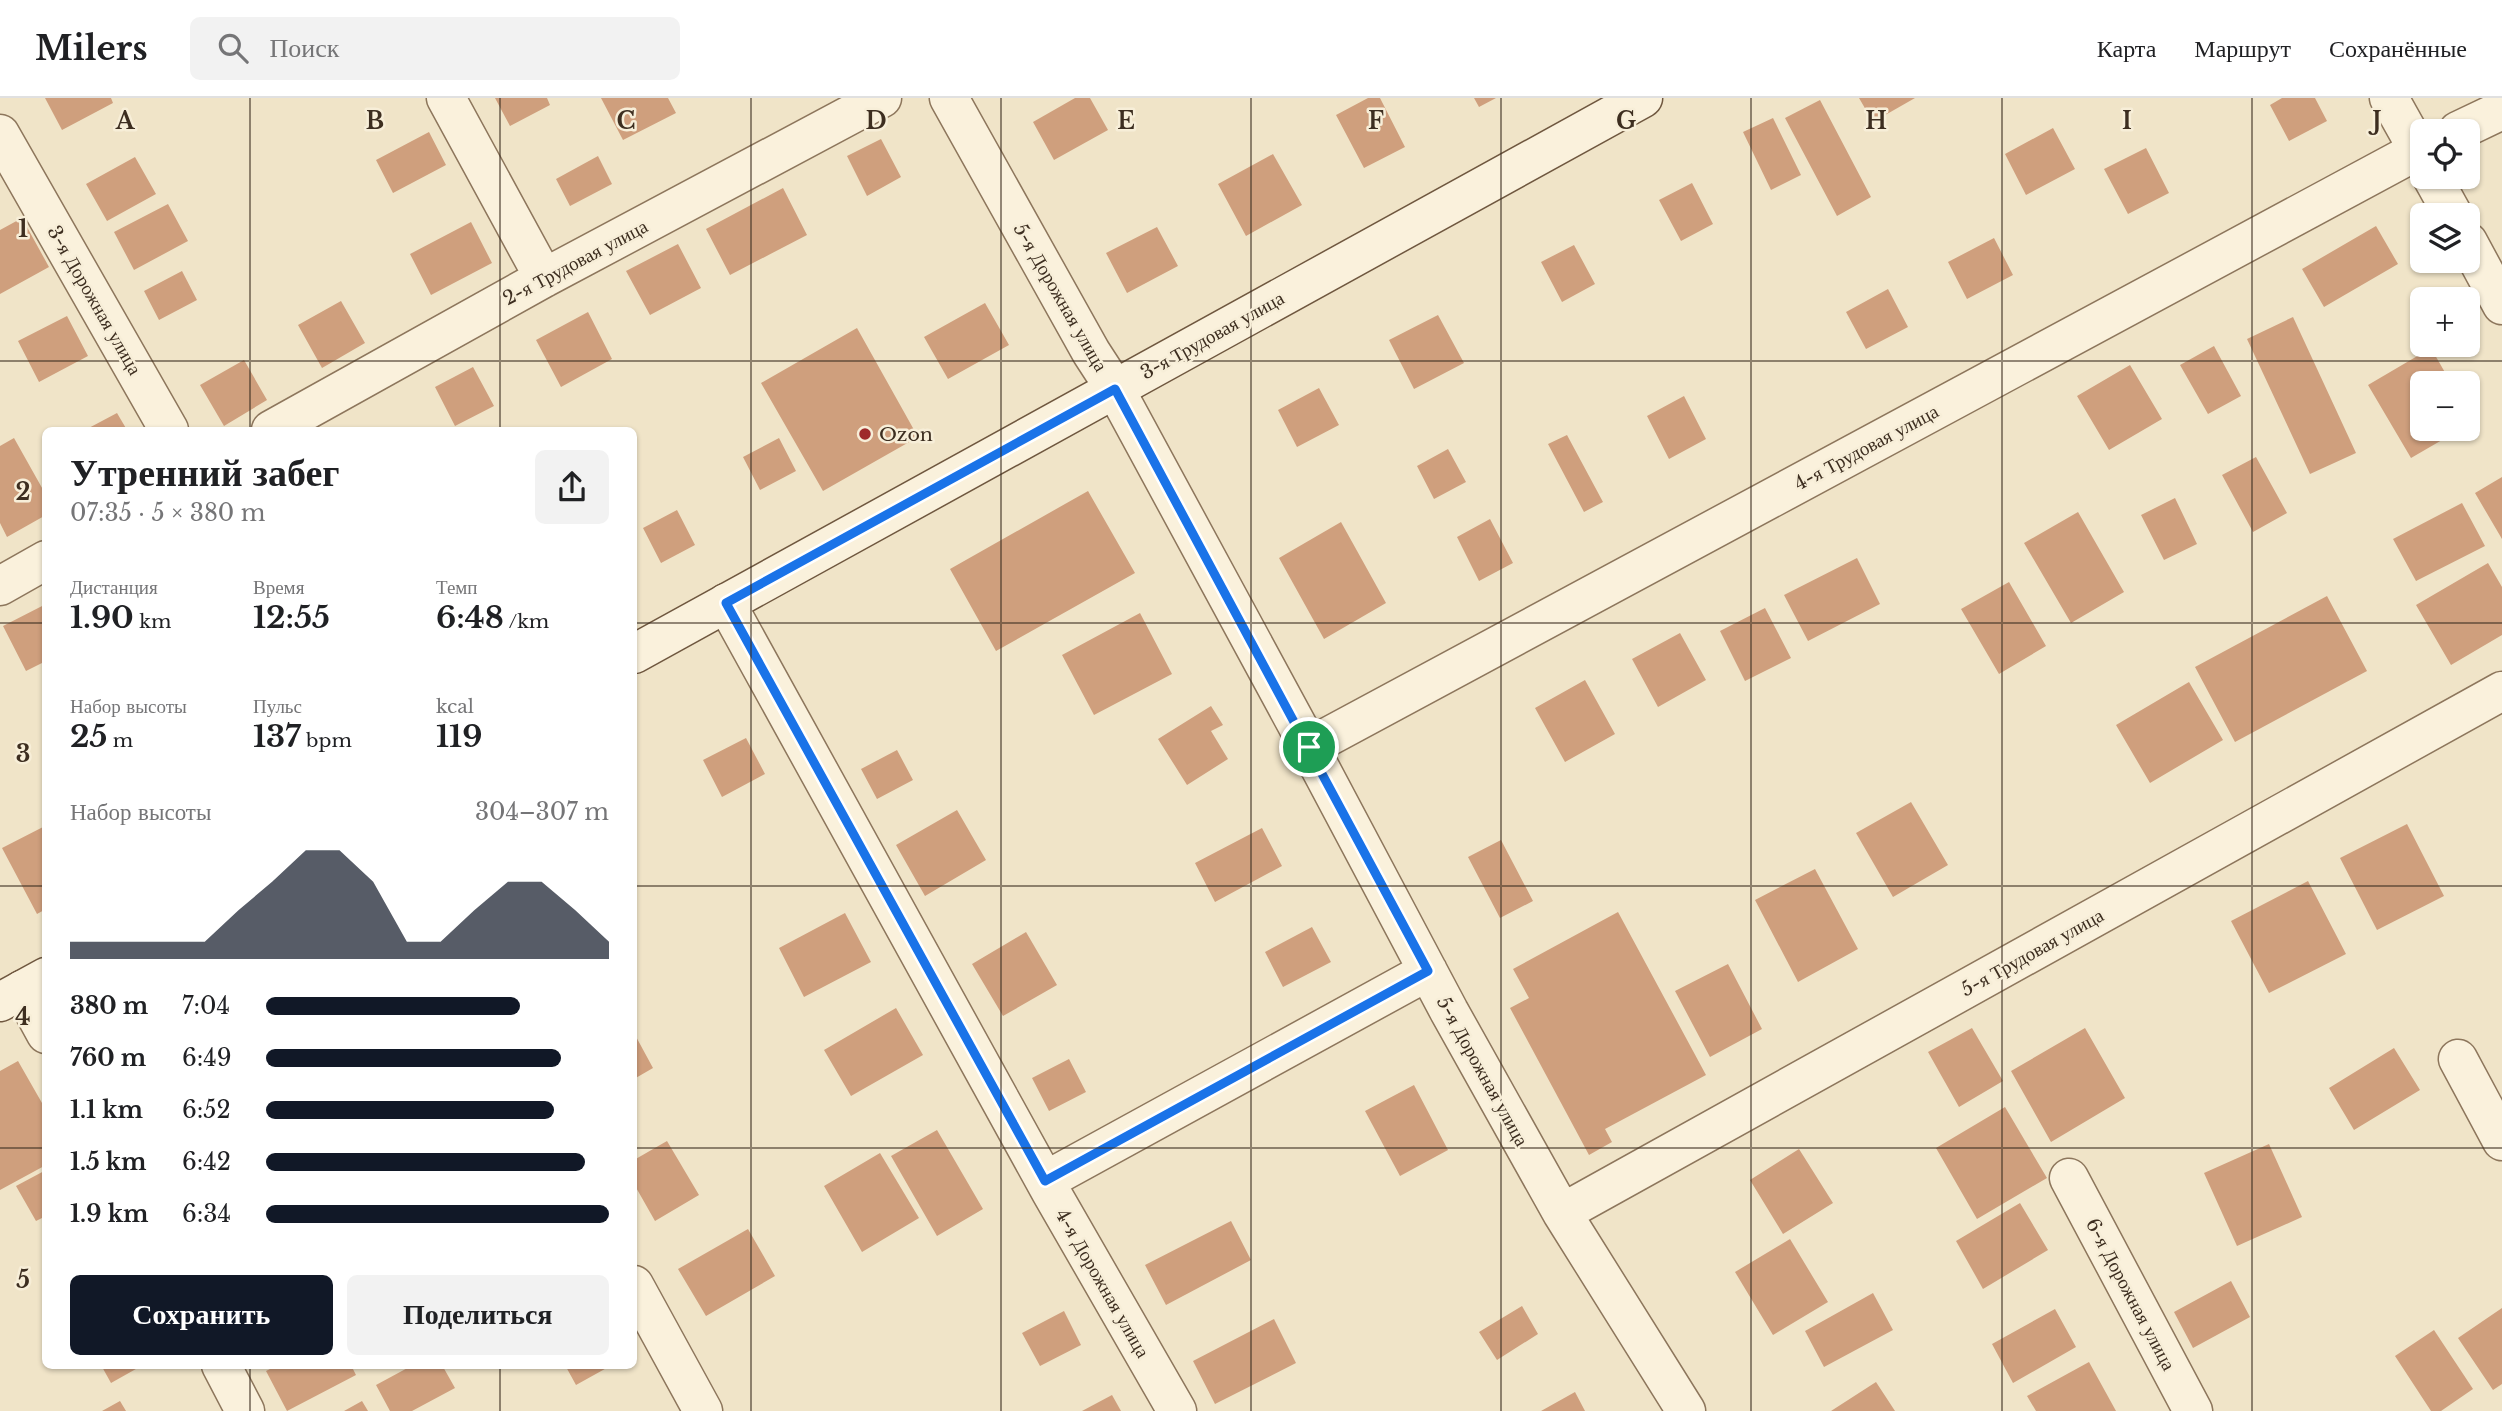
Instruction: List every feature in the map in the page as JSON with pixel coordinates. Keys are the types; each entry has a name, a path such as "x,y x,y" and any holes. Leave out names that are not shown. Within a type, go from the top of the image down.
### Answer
{"street":[{"path":"446,98 544,278"},
{"name":"2-я Трудовая улица","path":"276,427 544,278 882,98"},
{"name":"5-я Дорожная улица","path":"949,98 1091,352 1115,389 1428,971 1562,1213 1686,1411"},
{"name":"3-я Трудовая улица","path":"637,652 1643,98"},
{"path":"2389,98 2410,134"},
{"path":"2480,120 2502,110"},
{"name":"3-я Дорожная улица","path":"0,134 167,427"},
{"name":"4-я Трудовая улица","path":"1309,747 2410,165"},
{"path":"2480,264 2502,305"},
{"path":"0,586 42,562"},
{"name":"4-я Дорожная улица","path":"726,603 1045,1181 1177,1411"},
{"name":"5-я Трудовая улица","path":"1562,1213 2502,691"},
{"path":"1045,1181 1428,971"},
{"path":"23,990 42,1026"},
{"path":"2458,1059 2502,1141"},
{"name":"6-я Дорожная улица","path":"2069,1178 2193,1411"},
{"path":"637,1290 702,1411"},
{"path":"223,1369 245,1411"}],"building":[{"path":"45,98 111,98 113,103 62,130"},
{"path":"495,98 547,98 550,105 510,126"},
{"path":"601,98 668,98 676,113 623,140"},
{"path":"1075,98 1090,98 1108,130 1054,160 1033,122"},
{"path":"1368,98 1380,98 1405,147 1364,168 1336,115"},
{"path":"1474,98 1496,98 1479,107"},
{"path":"1859,98 1915,98 1873,122"},
{"path":"2282,98 2315,98 2327,121 2289,141 2270,105"},
{"path":"1820,100 1871,197 1837,216 1785,118"},
{"path":"1773,118 1801,175 1771,190 1743,132"},
{"path":"2053,128 2075,169 2026,195 2005,154"},
{"path":"429,132 446,165 393,193 376,160"},
{"path":"881,139 901,177 867,196 847,156"},
{"path":"2146,148 2169,193 2128,214 2104,169"},
{"path":"1273,154 1302,205 1246,236 1218,184"},
{"path":"598,156 612,184 570,206 556,179"},
{"path":"135,157 156,194 107,221 86,184"},
{"path":"1692,183 1713,224 1681,241 1659,200"},
{"path":"783,188 807,235 730,275 706,229"},
{"path":"168,204 188,241 134,270 114,232"},
{"path":"22,218 49,267 0,294 0,230"},
{"path":"471,222 492,263 431,295 410,254"},
{"path":"2376,226 2398,264 2324,307 2302,269"},
{"path":"1157,227 1178,266 1127,293 1106,253"},
{"path":"1994,238 2013,275 1967,299 1948,262"},
{"path":"678,244 701,288 650,315 626,271"},
{"path":"1574,245 1595,284 1562,302 1541,262"},
{"path":"182,271 197,300 159,320 144,291"},
{"path":"1888,289 1908,327 1866,349 1846,312"},
{"path":"341,301 365,343 322,368 298,325"},
{"path":"985,303 1009,345 948,379 924,337"},
{"path":"588,312 612,359 561,387 536,340"},
{"path":"1438,315 1464,363 1414,389 1389,340"},
{"path":"67,316 88,356 39,382 18,341"},
{"path":"2293,317 2356,453 2310,474 2247,339"},
{"path":"857,328 918,437 823,491 761,383"},
{"path":"2214,346 2241,396 2208,414 2180,365"},
{"path":"2416,357 2436,357 2444,371 2410,371 2410,441 2440,441 2411,458 2368,385"},
{"path":"244,360 267,400 224,426 200,385"},
{"path":"2130,365 2162,419 2109,450 2077,396"},
{"path":"473,367 494,406 455,426 435,387"},
{"path":"1319,388 1339,425 1297,447 1278,410"},
{"path":"1684,396 1706,439 1669,459 1647,416"},
{"path":"117,413 125,427 91,427"},
{"path":"1567,435 1603,502 1584,512 1548,444"},
{"path":"14,438 42,488 42,517 7,537 0,523 0,446"},
{"path":"779,438 796,471 760,490 743,457"},
{"path":"1448,449 1466,482 1434,499 1417,466"},
{"path":"2256,457 2287,513 2253,532 2222,475"},
{"path":"2502,477 2502,539 2475,493"},
{"path":"1088,491 1135,573 996,651 950,569"},
{"path":"2175,498 2197,544 2164,560 2141,515"},
{"path":"2462,503 2485,546 2416,581 2393,539"},
{"path":"677,510 695,545 661,563 643,528"},
{"path":"2078,512 2124,592 2071,623 2024,543"},
{"path":"1490,519 1513,563 1479,581 1457,537"},
{"path":"1341,522 1386,603 1324,639 1279,558"},
{"path":"1857,558 1880,604 1808,641 1784,595"},
{"path":"2488,563 2502,587 2502,635 2451,665 2416,605"},
{"path":"2009,582 2046,646 1999,674 1961,609"},
{"path":"2327,596 2367,671 2235,742 2195,667"},
{"path":"42,606 42,663 26,671 3,626"},
{"path":"1765,608 1791,658 1745,681 1720,631"},
{"path":"1140,613 1172,674 1094,715 1062,655"},
{"path":"1680,633 1706,680 1658,707 1632,659"},
{"path":"1585,680 1615,734 1565,762 1535,708"},
{"path":"2189,682 2223,740 2150,783 2116,725"},
{"path":"1211,706 1223,725 1211,731 1228,759 1187,785 1158,739"},
{"path":"746,738 765,774 722,797 703,760"},
{"path":"897,750 913,780 877,799 861,769"},
{"path":"1911,802 1948,865 1893,897 1856,833"},
{"path":"957,810 986,860 925,896 896,845"},
{"path":"2407,824 2444,896 2377,930 2340,858"},
{"path":"42,828 42,911 37,914 2,848"},
{"path":"1262,828 1282,866 1215,902 1195,863"},
{"path":"1501,840 1533,901 1500,918 1468,857"},
{"path":"1815,869 1858,949 1798,982 1755,900"},
{"path":"2308,881 2346,954 2269,993 2231,921"},
{"path":"1618,912 1706,1075 1605,1129 1612,1142 1589,1155 1510,1008 1529,998 1513,969"},
{"path":"845,913 871,962 804,997 779,948"},
{"path":"1312,927 1331,962 1283,987 1265,952"},
{"path":"1026,932 1057,985 1003,1016 972,964"},
{"path":"1728,964 1762,1029 1710,1057 1675,991"},
{"path":"896,1008 923,1055 851,1096 824,1050"},
{"path":"1972,1028 2003,1081 1959,1107 1928,1052"},
{"path":"2085,1028 2125,1098 2051,1142 2011,1071"},
{"path":"637,1039 653,1068 637,1077"},
{"path":"2394,1048 2420,1090 2354,1130 2329,1088"},
{"path":"1069,1059 1086,1092 1049,1111 1032,1078"},
{"path":"18,1061 42,1103 42,1167 0,1190 0,1071"},
{"path":"1414,1085 1448,1150 1400,1176 1365,1111"},
{"path":"2005,1107 2047,1178 1977,1219 1936,1148"},
{"path":"937,1130 983,1209 937,1236 891,1156"},
{"path":"667,1141 699,1195 655,1221 637,1189 637,1158"},
{"path":"2269,1144 2302,1217 2237,1246 2204,1173"},
{"path":"1799,1149 1833,1203 1783,1234 1750,1180"},
{"path":"880,1153 919,1218 862,1252 824,1186"},
{"path":"42,1172 42,1218 36,1221 16,1186"},
{"path":"2020,1203 2048,1250 1983,1289 1956,1241"},
{"path":"1231,1221 1251,1260 1166,1305 1145,1265"},
{"path":"748,1229 775,1276 706,1316 678,1269"},
{"path":"1790,1239 1828,1302 1773,1335 1735,1272"},
{"path":"2231,1281 2250,1317 2193,1348 2174,1312"},
{"path":"1873,1293 1893,1330 1824,1367 1805,1331"},
{"path":"1522,1306 1538,1334 1497,1360 1479,1332"},
{"path":"2502,1308 2502,1384 2493,1390 2458,1338"},
{"path":"2055,1309 2076,1347 2013,1383 1992,1344"},
{"path":"1064,1311 1081,1345 1040,1366 1022,1333"},
{"path":"1274,1319 1296,1363 1215,1404 1193,1361"},
{"path":"2434,1330 2473,1389 2441,1411 2431,1411 2395,1356"},
{"path":"2089,1362 2116,1411 2036,1411 2027,1396"},
{"path":"103,1369 136,1369 111,1383"},
{"path":"353,1369 356,1375 287,1411 266,1371"},
{"path":"406,1369 444,1369 455,1388 412,1411 390,1411 376,1385"},
{"path":"567,1369 605,1369 576,1385"},
{"path":"1876,1382 1895,1411 1831,1411"},
{"path":"1575,1392 1585,1411 1541,1411"},
{"path":"1112,1395 1121,1411 1082,1411"},
{"path":"120,1401 126,1411 102,1411"},
{"path":"362,1401 368,1411 344,1411"}],"place":[{"name":"Ozon","path":"865,434"}],"route":[{"path":"1115,389 1309,747 1428,971 1045,1181 726,603 1115,389"}]}
